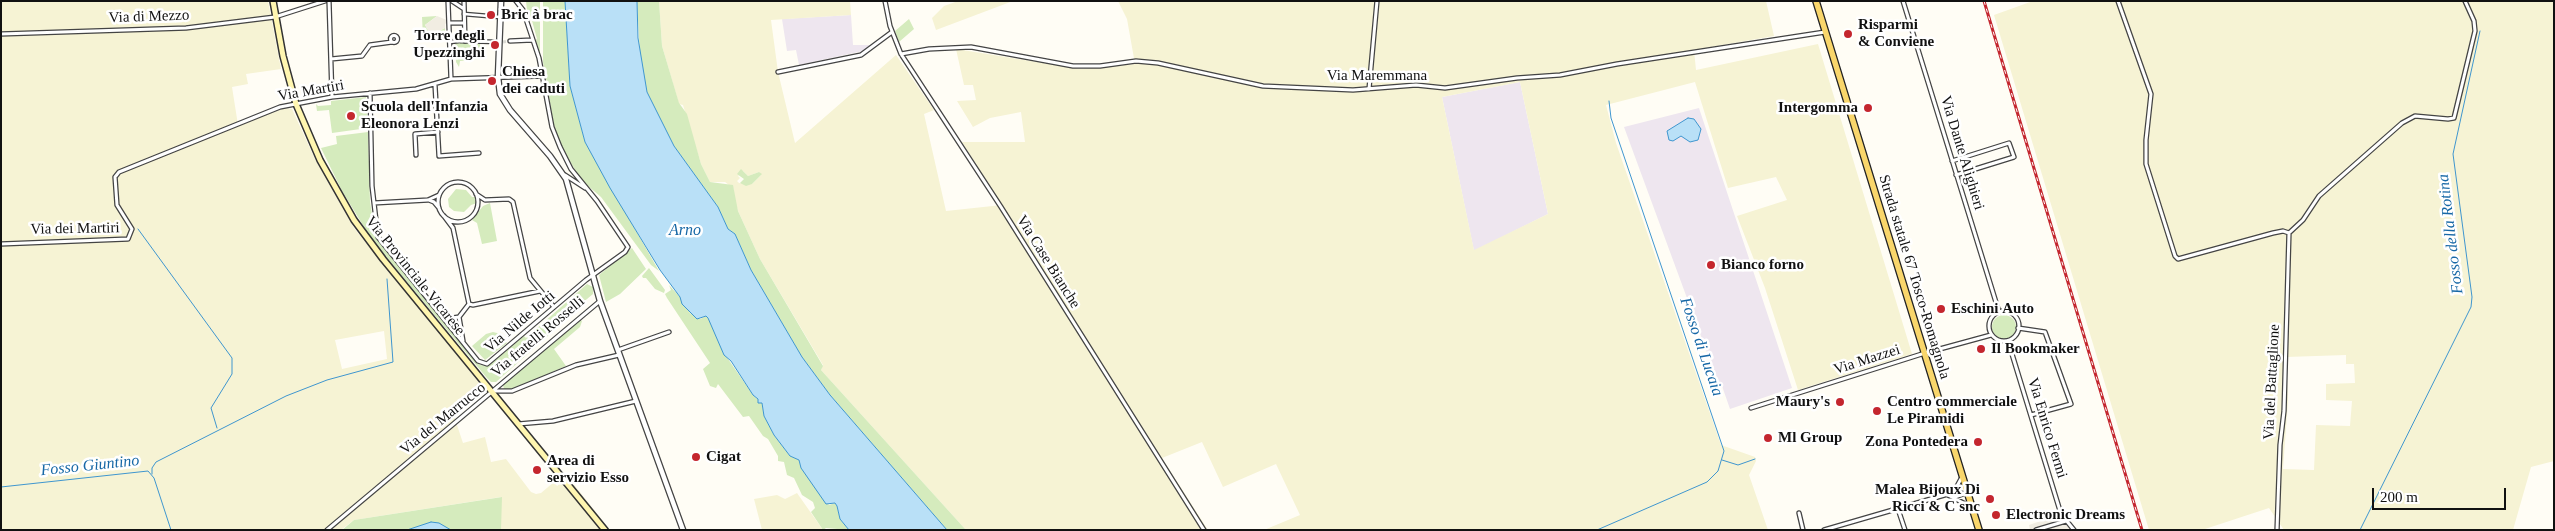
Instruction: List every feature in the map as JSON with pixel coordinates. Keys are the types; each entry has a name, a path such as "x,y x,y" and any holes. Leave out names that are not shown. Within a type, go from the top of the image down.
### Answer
{"main road":[{"name":"Via Provinciale Vicarese","path":"273,1 296,104 320,160 354,220 383,260 605,530"},
{"name":"Strada statale 67 Tosco-Romagnola","path":"1816,1 1979,530"}],"street":[{"name":"Via di Mezzo","path":"1,34 186,28 275,16 325,1"},
{"path":"329,1 332,97"},
{"path":"448,1 451,79"},
{"path":"452,1 464,9"},
{"path":"461,41 464,23 464,1"},
{"path":"501,1 499,92 506,105 564,175 587,190"},
{"path":"516,1 521,6 526,17 556,138 571,169 587,190"},
{"name":"Via Case Bianche","path":"885,1 892,32 901,54 1006,214 1204,530"},
{"path":"1369,89 1377,1"},
{"name":"Via Dante Alighieri","path":"1903,1 2000,312"},
{"path":"2118,1 2151,94 2146,140 2147,170 2171,244 2178,259 2283,231 2290,235 2319,196 2387,135 2415,116 2454,118 2475,32 2474,21 2465,1"},
{"path":"464,14 526,17"},
{"path":"449,23 464,23"},
{"path":"778,72 861,55 892,32"},
{"name":"Via Maremmana","path":"901,54 929,49 971,47 1073,66 1090,67 1144,62 1263,86 1369,89 1411,85 1448,88 1517,78 1560,75 1617,64 1826,32"},
{"path":"510,41 532,40"},
{"path":"331,59 363,55 371,45 392,42"},
{"path":"450,42 501,42"},
{"name":"Via Martiri","path":"124,169 280,107 332,97 416,89 451,79 542,76"},
{"path":"435,85 439,156 479,153"},
{"name":"Via Nilde Iotti","path":"370,93 374,203 378,237 480,363 487,364 592,275 625,252 628,247 587,190"},
{"path":"416,155 415,134 438,132"},
{"path":"1952,161 2010,142 2014,157 1956,174"},
{"name":"Via dei Martiri","path":"1,244 128,239 132,231 118,208 115,179 116,174 124,169"},
{"path":"564,175 600,300 683,530"},
{"path":"428,200 440,193 446,186 458,182 469,185 484,200 509,199 513,202 530,278 554,307"},
{"path":"440,193 438,202 441,211"},
{"path":"444,216 456,222 470,218 477,208 476,194"},
{"path":"374,203 428,200 434,202 452,228 470,304"},
{"name":"Via del Battaglione","path":"2277,530 2290,235"},
{"path":"445,319 459,317 470,304 540,291"},
{"name":"Via fratelli Rosselli","path":"491,392 600,300"},
{"path":"2000,312 2013,315 2018,328 2015,336 2008,341 1998,340 1991,335 1989,322 1993,316 2000,312"},
{"name":"Via Nilde Iotti","path":"459,317 464,342"},
{"path":"2018,328 2045,332 2071,404 2031,415"},
{"path":"619,353 669,332"},
{"name":"Via Mazzei","path":"1751,408 1925,353 1991,335"},
{"name":"Via Enrico Fermi","path":"2008,341 2059,506 2066,521 2074,530"},
{"name":"Via del Marrucco","path":"328,530 491,392 512,391 576,365 619,353"},
{"path":"518,424 553,421 636,401"},
{"path":"1824,530 1948,494 1956,488 1962,474"},
{"path":"1956,488 1967,490"},
{"path":"1955,496 1963,494 1967,490"},
{"path":"1948,494 1955,496 1973,508"},
{"path":"1898,509 1905,530"},
{"path":"1799,513 1803,530"},
{"path":"2036,530 2066,521"}],"shaded area":[{"path":"1,1 268,1 281,69 246,74 248,84 232,87 238,125 285,108 292,109 315,159 354,228 481,384 483,392 481,396 454,416 463,443 485,437 491,462 506,459 531,492 536,494 541,493 554,482 557,486 568,477 610,530 501,530 501,497 354,520 341,530 1,530","holes":["384,331 387,359 342,369 335,340"]},
{"path":"659,1 850,1 851,15 771,20 778,72 795,143 896,55 934,110 924,114 946,211 1002,205 962,142 1025,142 1021,112 990,118 973,127 957,101 976,100 973,85 964,85 956,49 1081,69 1135,64 1127,19 1118,1 1766,1 1774,36 1694,50 1696,70 1818,44 1912,354 1798,390 1765,288 1737,216 1787,200 1776,177 1728,188 1695,82 1606,105 1616,143 1721,445 1755,457 1756,461 1749,475 1768,530 1264,530 1300,515 1276,464 1223,487 1202,442 1162,458 1208,530 966,530 821,370 823,365 760,259 738,211 734,198 734,189 725,182 710,182 701,164 683,105 679,104 662,46","holes":["1520,82 1548,214 1474,250 1442,97","743,171 748,176 759,172 761,175 752,184 739,183 737,181 740,178 738,176"]},
{"path":"958,1 1013,1 936,30 932,18 944,6"},
{"path":"2033,1 2554,1 2554,461 2531,467 2513,530 2284,530 2269,508 2202,530 2149,530 1994,15","holes":["2346,355 2346,364 2354,364 2355,383 2326,384 2326,400 2352,401 2350,426 2316,425 2314,470 2283,469 2288,401 2286,357"]},
{"path":"851,15 853,45 870,45 863,51 799,65 796,50 787,51 782,19"},
{"path":"437,16 449,21 445,24 445,28 431,35 425,25"},
{"path":"1520,82 1548,214 1474,251 1442,97"},
{"path":"1699,108 1792,388 1730,409 1723,385 1719,385 1624,127"},
{"path":"797,493 823,530 762,530 754,499 777,495 785,499"},
{"path":"2061,514 2074,530 2030,530 2029,525"}],"green space":[{"path":"526,1 540,1 540,56 531,17 528,19"},
{"path":"543,1 565,1 570,86 585,142 659,271 651,265 601,197 581,180 561,146 554,126 543,62"},
{"path":"637,1 659,1 662,46 679,103 687,114 701,164 710,182 733,185 738,211 760,259 823,366 821,370 966,530 947,530 830,395 802,357 751,270 735,234 728,229 718,207 674,146 653,106 647,92 640,56"},
{"path":"437,16 425,25 431,35 445,28 445,36 423,37 422,17"},
{"path":"909,19 914,29 899,42 895,31"},
{"path":"480,42 481,59 460,61 459,67 456,62 455,43"},
{"name":"Scuola dell'Infanzia Eleonora Lenzi","path":"366,97 368,128 332,133 329,110 317,111 316,104 318,106 331,105 331,101"},
{"path":"368,132 370,202 376,238 480,365 488,366 524,336 526,338 587,284 593,287 593,294 581,304 581,307 496,382 491,382 487,378 372,240 342,191 321,148 337,144 336,136"},
{"path":"741,169 748,176 759,172 762,174 752,184 746,186 740,183 744,179 737,174"},
{"path":"456,189 466,190 472,197 475,197 477,203 471,205 464,212 454,211 449,207 448,199"},
{"path":"490,203 497,241 482,244 477,223 472,220 483,206"},
{"path":"632,248 646,269 620,294 606,302 599,275"},
{"path":"649,268 665,290 664,293 655,289 646,278 643,278 642,276"},
{"path":"669,285 680,297 690,313 700,319 706,316 708,318 726,356 753,395 762,403 764,416 774,435 790,456 799,460 801,468 829,505 835,503 840,519 849,530 826,528 823,530 811,512 815,508 813,502 802,495 794,478 787,475 784,462 778,461 778,456 768,439 763,436 749,416 743,417 718,384 716,388 710,386 703,369 710,363 667,298 665,294 671,290"},
{"path":"2004,315 2012,319 2016,327 2012,335 2004,339 1996,335 1992,327 1996,319"},
{"path":"579,319 582,321 580,327 554,349 566,366 511,390 504,389 503,385"},
{"path":"497,333 507,343 485,360 472,346 486,334"},
{"path":"502,497 501,530 342,530 354,520"}],"water":[{"name":"Arno","path":"565,1 637,1 638,38 647,92 674,146 718,207 728,229 735,234 751,270 802,357 830,395 947,530 849,530 840,519 835,503 826,504 801,468 799,460 790,456 774,435 764,416 762,403 758,403 758,399 753,395 731,361 724,355 708,318 706,316 697,319 682,304 680,297 660,270 610,188 585,142 570,86"},
{"path":"1688,118 1694,119 1701,129 1698,140 1690,142 1681,136 1673,141 1669,140 1667,131"},
{"path":"431,522 439,523 451,530 407,530"}],"waterway":[{"name":"Fosso della Rotina","path":"2360,530 2471,307 2472,297 2453,154 2480,31"},
{"name":"Fosso di Lucaia","path":"1597,530 1707,482 1718,471 1724,451 1611,118 1609,101"},
{"path":"138,229 232,358 232,374 211,408 217,428"},
{"path":"152,474 152,468 156,462 286,396 327,380 393,362 387,279"},
{"path":"1722,460 1738,465 1755,459"},
{"name":"Fosso Giuntino","path":"1,487 148,471 154,478 171,530"}],"tunnel":[{"path":"503,42 510,41"}],"railway":[{"path":"1984,1 2142,530"}],"place":[{"name":"Bric à brac","path":"491,15"},
{"name":"Risparmi & Conviene","path":"1848,34"},
{"name":"Torre degli Upezzinghi","path":"495,45"},
{"name":"Chiesa dei caduti","path":"492,81"},
{"name":"Intergomma","path":"1868,108"},
{"name":"Scuola dell'Infanzia Eleonora Lenzi","path":"351,116"},
{"name":"Bianco forno","path":"1711,265"},
{"name":"Eschini Auto","path":"1941,309"},
{"name":"Il Bookmaker","path":"1981,349"},
{"name":"Maury's","path":"1840,402"},
{"name":"Centro commerciale Le Piramidi","path":"1877,411"},
{"name":"Ml Group","path":"1768,438"},
{"name":"Zona Pontedera","path":"1978,442"},
{"name":"Cigat","path":"696,457"},
{"name":"Area di servizio Esso","path":"537,470"},
{"name":"Malea Bijoux Di Ricci & C snc","path":"1990,499"},
{"name":"Electronic Dreams","path":"1996,515"}]}
